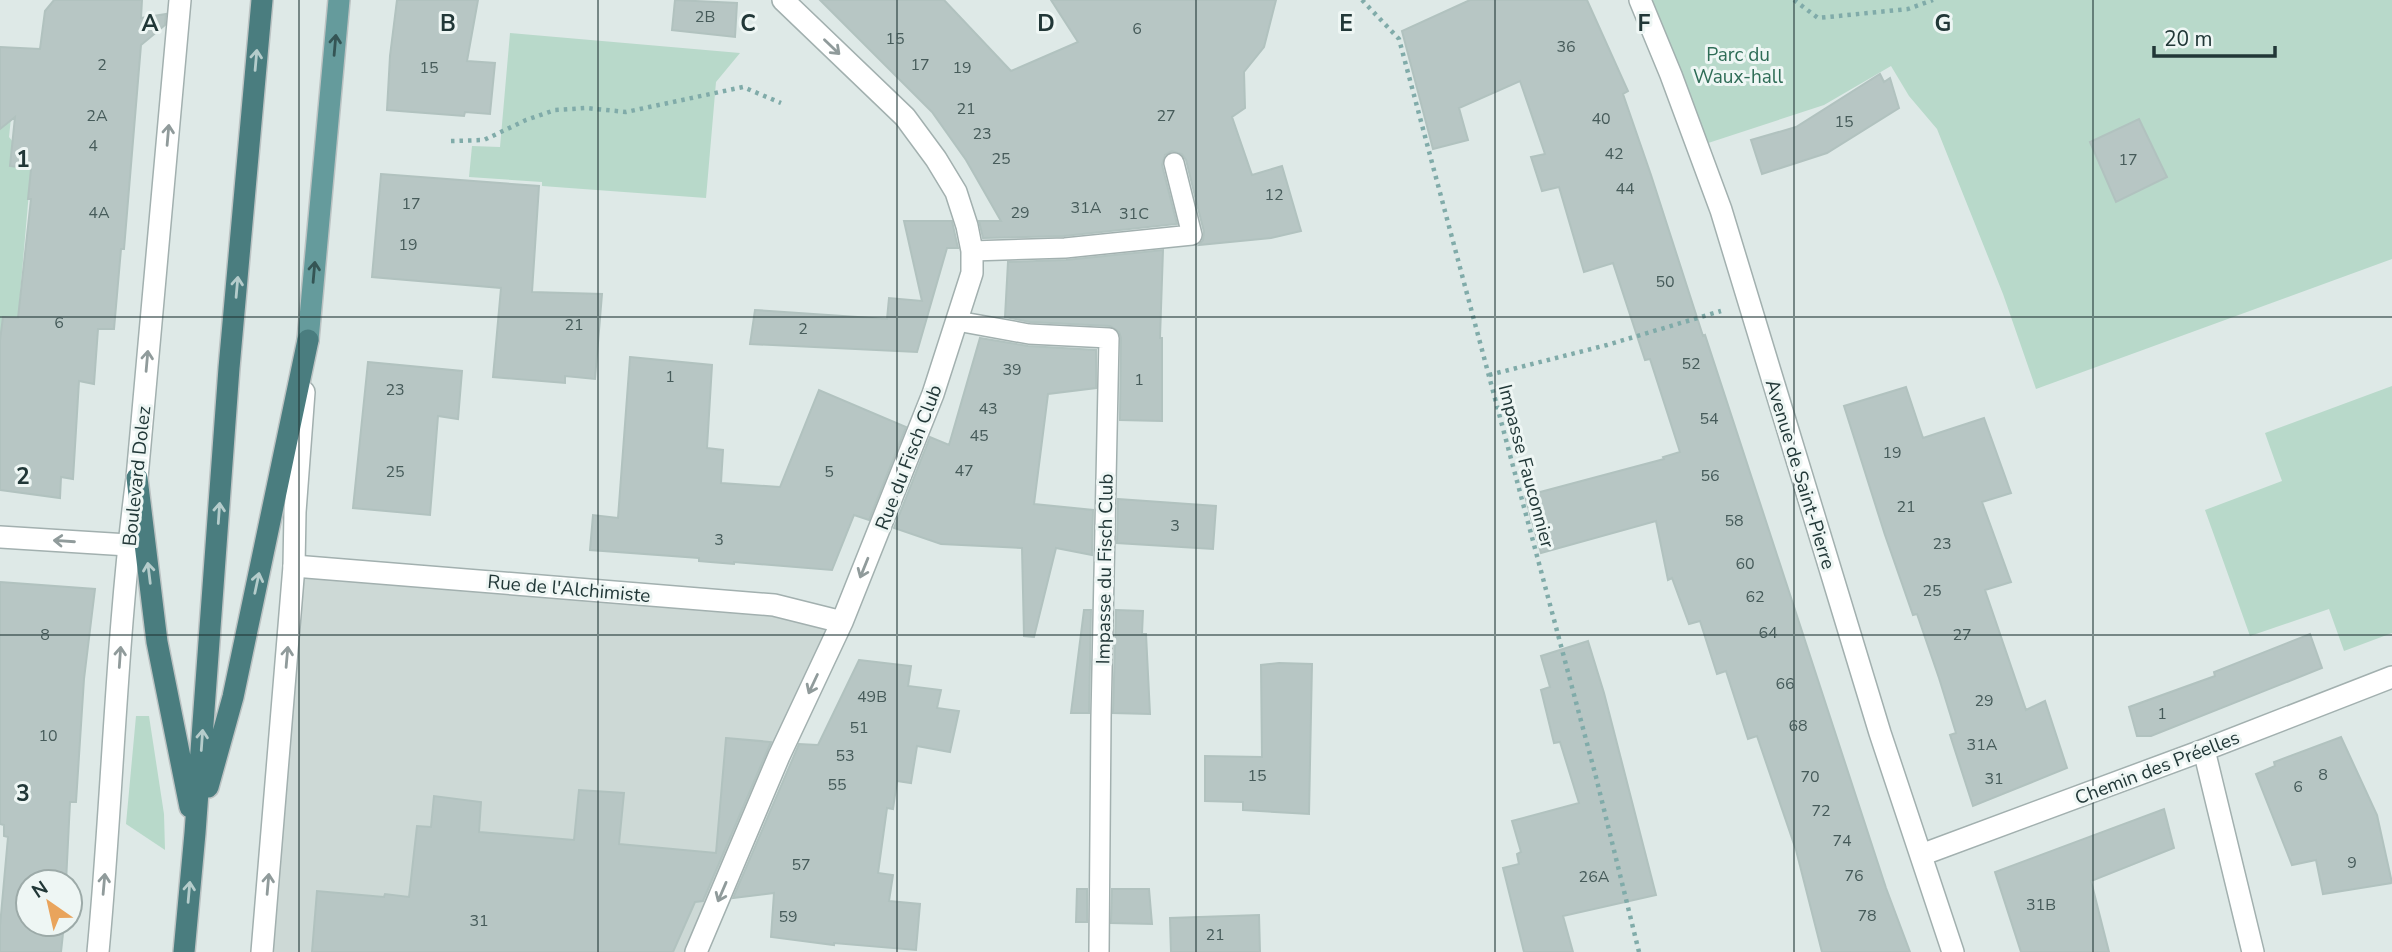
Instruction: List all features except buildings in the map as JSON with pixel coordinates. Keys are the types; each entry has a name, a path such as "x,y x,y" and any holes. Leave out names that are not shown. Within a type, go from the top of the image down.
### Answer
{"highway":[{"path":"184,952 230,355 262,0"},
{"path":"195,833 233,697 308,340"},
{"path":"137,478 157,642 195,833"}],"main road":[{"path":"308,340 339,0"}],"street":[{"name":"Boulevard Dolez","path":"98,952 128,545 137,478 180,0"},
{"name":"Rue du Fisch Club","path":"696,952 779,756 842,622 933,394 972,273 972,251 967,226 956,192 936,159 905,117 783,0"},
{"name":"Avenue de Saint-Pierre","path":"1640,0 1699,146 1880,733 1953,952"},
{"path":"262,952 294,566 295,512 308,340"},
{"path":"0,537 128,545"},
{"name":"Rue de l'Alchimiste","path":"294,566 774,605 842,622"},
{"name":"Chemin des Préelles","path":"1921,855 2392,677"},
{"path":"2204,750 2253,952"}],"lane":[{"path":"972,251 1065,248 1192,235 1174,163"},
{"name":"Impasse du Fisch Club","path":"957,321 1029,334 1109,338 1101,704 1100,952"}],"path":[{"name":"Impasse Fauconnier","path":"1362,0 1399,39 1596,777 1639,952"},
{"path":"1794,0 1818,18 1908,9 1933,0"},
{"path":"451,141 484,140 555,110 586,108 626,112 743,87 781,103"},
{"path":"1489,375 1607,345 1749,302"}],"shaded area":[{"path":"294,566 842,622 697,952 262,952"}],"green space":[{"name":"Parc du Waux-hall","path":"1640,0 2392,0 2392,259 2036,389 2003,294 1937,129 1909,96 1891,66 1824,105 1699,146"},
{"path":"510,33 740,53 716,82 706,198 542,186 542,182 469,177 472,146 500,147"},
{"path":"0,77 15,79 9,137 13,142 10,165 31,169 18,318 4,317 0,350"},
{"path":"2392,386 2392,633 2344,651 2329,609 2250,636 2205,510 2282,481 2265,433"},
{"path":"136,716 149,716 164,814 165,850 126,824"}]}
